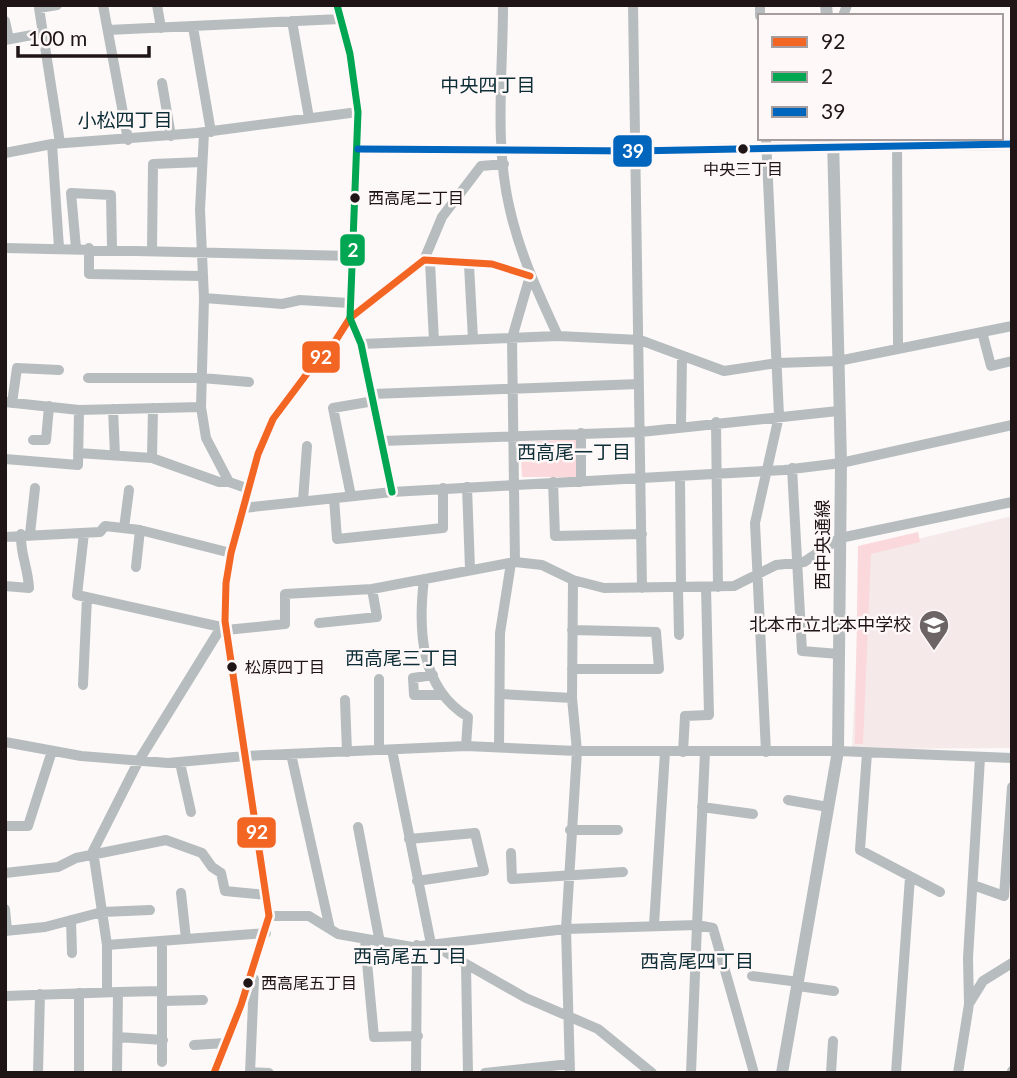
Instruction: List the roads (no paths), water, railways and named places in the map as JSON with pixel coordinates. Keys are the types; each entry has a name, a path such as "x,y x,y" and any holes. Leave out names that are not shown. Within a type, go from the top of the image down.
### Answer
{"street":[{"path":"57,5 39,8 56,144 59,248"},
{"path":"103,5 128,140"},
{"path":"157,5 161,28"},
{"path":"337,5 350,54 358,112 350,318 361,344 392,492"},
{"path":"503,5 502,149 509,209 530,276 558,336"},
{"path":"633,5 633,151 640,340 642,588"},
{"path":"108,30 340,19"},
{"path":"5,21 7,39 43,33"},
{"path":"292,21 309,118"},
{"path":"193,27 208,132 202,162 201,253 204,298 201,407 206,438 229,482"},
{"path":"162,83 171,136"},
{"path":"5,153 56,144 171,136 358,112"},
{"path":"358,149 633,151 767,143 897,141 1012,145"},
{"path":"897,141 898,348"},
{"name":"西中央通線","path":"782,1073 838,751 841,463 833,142"},
{"path":"766,752 755,523 779,416 767,143"},
{"path":"152,250 153,164 202,162"},
{"path":"434,341 427,261 442,217 481,166 503,164"},
{"path":"76,248 71,192 111,195 112,249"},
{"path":"5,248 352,256"},
{"path":"89,248 89,274 203,276"},
{"path":"214,1073 255,965 269,916 224,626 226,583 231,553 273,419 315,363 334,343 350,318 427,261 492,264 530,276"},
{"path":"469,265 474,339"},
{"path":"499,746 500,633 513,563 515,483 512,338 530,276"},
{"path":"204,298 282,304 300,300 349,303"},
{"path":"361,344 558,336 640,340 682,358 724,371 777,363 838,361 1012,326"},
{"path":"982,332 991,366 1012,361"},
{"path":"681,426 682,358"},
{"path":"59,370 17,368 9,402 79,410 201,407"},
{"path":"88,377 202,378 249,382"},
{"path":"351,496 333,408 373,397 514,387 639,383"},
{"path":"33,440 46,440 49,407"},
{"path":"152,458 153,408"},
{"path":"113,409 115,455"},
{"path":"5,459 78,465 79,410"},
{"path":"382,441 641,432 838,411"},
{"path":"716,422 718,587"},
{"path":"243,508 443,488 641,480 841,463 1012,425"},
{"path":"580,433 581,482"},
{"path":"303,501 307,446"},
{"path":"78,453 152,458 219,482 229,482 249,489"},
{"path":"792,468 802,651 839,654"},
{"path":"679,635 680,477"},
{"path":"553,482 555,536 642,534"},
{"path":"467,487 470,569"},
{"path":"5,586 29,588 28,565 20,555 35,488"},
{"path":"334,498 337,539 443,528 443,488"},
{"path":"124,528 129,490"},
{"path":"84,533 77,595 224,626 285,624 285,594 372,589 513,563 542,565 573,580 604,588 734,586 757,572 776,565 799,563 841,538 1012,502"},
{"path":"5,537 100,532 105,526 140,530 231,553"},
{"path":"136,567 140,530"},
{"path":"424,579 420,613 422,641 443,695 468,717 466,746"},
{"path":"485,1073 570,1068 566,929 570,830 578,751 572,698 573,580"},
{"path":"683,752 685,716 709,715 706,587"},
{"path":"319,623 377,617 372,589"},
{"path":"83,685 87,597"},
{"path":"117,1073 118,1037 93,855 138,762 224,626"},
{"path":"572,630 656,632 659,669 572,669"},
{"path":"433,675 413,678 414,695 443,695"},
{"path":"379,679 379,750"},
{"path":"500,694 572,698"},
{"path":"345,700 346,752"},
{"path":"5,742 138,762 180,763 245,756 466,746 578,751 838,751 1012,758"},
{"path":"392,750 431,944 526,998 598,1029 652,1073"},
{"path":"5,826 28,826 52,751"},
{"path":"654,925 665,752"},
{"path":"691,1073 705,752"},
{"path":"867,753 860,850 940,892"},
{"path":"291,754 330,929"},
{"path":"958,1073 969,1004 980,758"},
{"path":"180,763 191,812"},
{"path":"973,885 1004,896 1012,787"},
{"path":"788,800 828,807"},
{"path":"702,807 753,814"},
{"path":"358,827 380,943"},
{"path":"570,830 618,830"},
{"path":"409,839 475,833 484,871 417,881"},
{"path":"5,873 58,867 76,858 166,840 202,853 212,867 221,873 225,891 266,895"},
{"path":"511,853 512,879 624,872"},
{"path":"896,1073 910,877"},
{"path":"181,893 186,939"},
{"path":"5,909 6,930 45,927 102,912 150,909"},
{"path":"269,916 309,916 330,929 365,941 417,946 566,929 654,925 697,925 713,928 754,1073"},
{"path":"71,920 72,953"},
{"path":"107,945 266,933"},
{"path":"162,941 162,1062"},
{"path":"365,941 374,1037 418,1036"},
{"path":"416,1073 417,946"},
{"path":"969,1004 983,981 1012,963"},
{"path":"255,965 250,1072 269,1073"},
{"path":"467,966 468,1073"},
{"path":"752,976 834,991"},
{"path":"5,996 113,992 203,1000"},
{"path":"79,993 79,1073"},
{"path":"38,1073 40,994"},
{"path":"118,1037 163,1040"},
{"path":"831,1073 833,1041"},
{"path":"194,1045 225,1044"}],"place":[{"name":"中央三丁目","path":"743,149"},
{"name":"西高尾二丁目","path":"355,198"},
{"name":"北本市立北本中学校","path":"934,652"},
{"name":"松原四丁目","path":"232,667"},
{"name":"西高尾五丁目","path":"248,983"}],"district":[{"name":"中央四丁目","path":"488,85"},
{"name":"小松四丁目","path":"125,120"},
{"name":"西高尾一丁目","path":"574,452"},
{"name":"西高尾三丁目","path":"402,658"},
{"name":"西高尾五丁目","path":"410,956"},
{"name":"西高尾四丁目","path":"697,961"}]}
